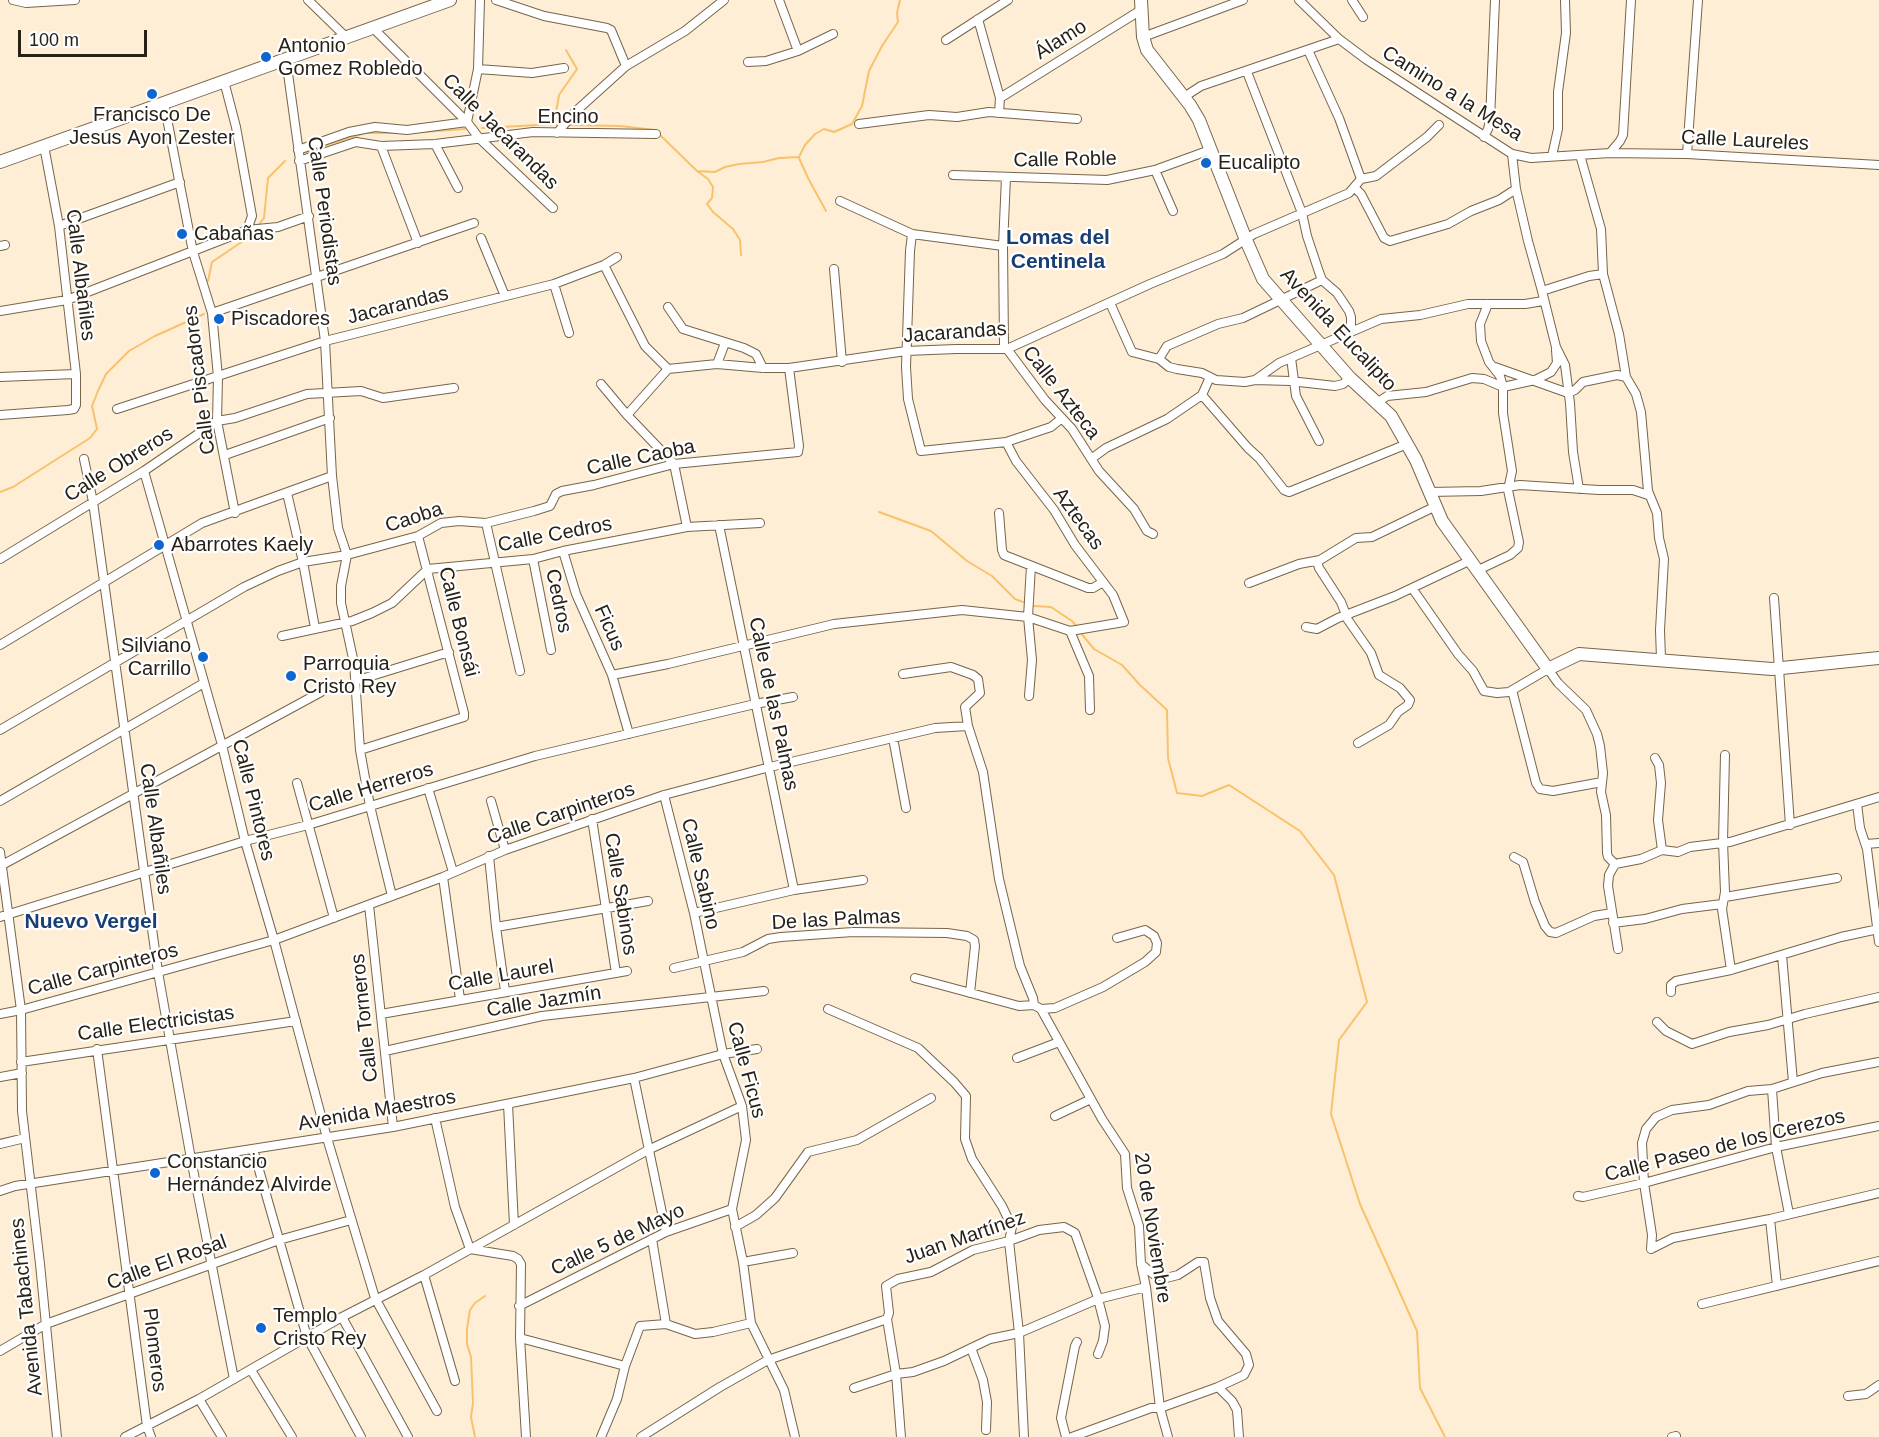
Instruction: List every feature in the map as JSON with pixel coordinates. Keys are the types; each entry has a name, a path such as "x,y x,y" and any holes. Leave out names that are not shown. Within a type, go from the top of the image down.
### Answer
{"street":[{"path":"13,0 26,3 75,0"},
{"path":"308,0 346,38"},
{"path":"0,162 450,0"},
{"path":"298,150 350,132 375,127 407,130 466,122 478,69 480,0"},
{"path":"496,0 544,16 611,30 626,66"},
{"path":"557,133 575,112 626,66 685,31 724,0"},
{"path":"779,0 798,51"},
{"path":"946,40 1008,0"},
{"path":"1143,37 1243,0"},
{"name":"Camino a la Mesa","path":"1299,0 1339,39 1398,81 1512,154 1531,158 1610,153"},
{"path":"1352,0 1363,17"},
{"path":"1484,136 1491,120 1495,0"},
{"path":"1552,156 1558,129 1558,92 1566,33 1565,0"},
{"path":"1610,153 1623,135 1631,0"},
{"path":"1687,154 1698,0"},
{"name":"Avenida Eucalipto","path":"1141,5 1143,37 1150,54 1199,120 1263,279 1350,378 1391,416 1407,444 1442,521 1548,669"},
{"name":"Álamo","path":"1000,98 1141,5"},
{"path":"978,19 1000,98 999,113"},
{"name":"Calle Jacarandas","path":"373,28 479,138 554,208"},
{"path":"748,62 766,61 798,51 833,34"},
{"path":"1184,97 1196,88 1339,39"},
{"path":"1308,50 1339,118 1361,179"},
{"name":"Calle Periodistas","path":"286,59 325,341 332,476 338,528 347,555"},
{"path":"478,69 532,73 564,68"},
{"path":"1247,72 1302,213 1322,280 1343,300 1351,317 1351,331"},
{"path":"224,81 236,127 252,216 247,230"},
{"name":"Calle Piscadores","path":"164,103 193,252 212,313 218,378 217,421 235,513"},
{"path":"859,124 929,115 957,117 989,112 1077,120"},
{"path":"1439,125 1376,176 1361,179 1355,188 1361,194 1386,241 1442,226 1499,200 1516,189"},
{"name":"Encino","path":"299,161 356,142 381,146 435,144 533,132 656,134"},
{"path":"435,144 458,188"},
{"name":"Calle Albañiles","path":"0,415 74,409 76,405 76,374 59,226 44,146"},
{"path":"381,146 418,243"},
{"name":"Calle Roble","path":"953,175 1107,180 1155,170 1210,150"},
{"name":"Calle Laureles","path":"1610,153 1687,154 1879,165"},
{"path":"1512,154 1516,189 1527,241 1556,347 1565,364 1573,452 1579,489"},
{"path":"1580,155 1601,229 1603,274 1621,343 1626,377 1636,394 1641,411 1648,495 1657,513 1664,559 1660,630 1661,659"},
{"path":"1155,170 1173,211"},
{"name":"Calle Azteca","path":"1006,177 1003,340 1007,349 1045,400 1072,429 1091,459 1116,491 1134,508 1144,527 1153,534"},
{"path":"59,226 180,182"},
{"name":"Jacarandas","path":"789,368 906,351 1007,349 1150,284 1223,254 1254,234 1349,193 1355,188"},
{"path":"840,201 912,234 1003,246"},
{"path":"0,311 67,300 247,230 278,227 309,216"},
{"path":"212,313 474,223"},
{"path":"912,234 906,351 908,399 921,451 1006,442 1051,427 1062,418"},
{"path":"481,238 505,296"},
{"name":"Jacarandas","path":"117,409 218,378 325,341 554,284 604,265 617,257"},
{"path":"604,265 645,346 668,369"},
{"path":"834,269 842,362"},
{"path":"1542,291 1589,276 1603,274"},
{"path":"1159,359 1167,346 1218,324 1243,318 1322,280"},
{"path":"554,284 569,333"},
{"path":"1255,380 1275,365 1351,331 1391,317 1420,315 1468,303 1525,304 1543,301"},
{"path":"1110,303 1132,352 1159,359 1169,367 1202,373 1216,380 1245,382 1295,381 1335,386 1343,384 1350,378"},
{"path":"1306,627 1317,629 1332,620 1412,588 1437,575 1458,567 1473,566 1510,555 1518,548 1518,535 1509,487 1512,471 1503,412 1503,387 1500,376 1484,352 1480,331 1480,324 1488,304"},
{"path":"668,307 683,329 744,348 756,354 763,368"},
{"path":"717,364 725,343"},
{"path":"1377,403 1387,396 1426,393 1461,380 1477,378 1503,387 1516,386 1535,380 1555,368 1556,347"},
{"path":"1291,358 1296,396 1319,441"},
{"path":"627,415 668,369 717,364 789,368"},
{"path":"1491,364 1568,393 1583,382"},
{"path":"1477,378 1491,364"},
{"name":"Calle Caoba","path":"534,511 550,506 556,494 562,491 674,464 798,452 789,368"},
{"path":"1566,372 1583,382 1617,375 1626,377"},
{"path":"0,377 76,374"},
{"path":"1091,459 1106,448 1167,419 1202,395 1210,377"},
{"path":"601,384 674,464 687,526"},
{"name":"Calle Obreros","path":"0,559 144,471 217,421 235,418 307,394 328,391 362,391 383,398 454,388"},
{"path":"1202,395 1259,458 1284,490 1289,492 1407,444"},
{"path":"225,455 330,418"},
{"name":"Aztecas","path":"1006,442 1016,461 1054,510 1075,545 1113,596 1124,622 1070,630"},
{"name":"Calle Albañiles","path":"84,459 93,502 158,972 191,1159 234,1380"},
{"name":"Calle Pintores","path":"144,471 222,745 245,841 327,1138 375,1298 437,1411"},
{"path":"0,645 202,523 235,513 332,476"},
{"path":"1429,492 1481,491 1520,485 1633,490 1648,495"},
{"path":"287,493 315,628"},
{"path":"1249,583 1299,564 1317,561 1356,538 1372,537 1434,507"},
{"name":"Caoba","path":"0,730 186,620 244,587 278,571 303,562 347,555 418,536 441,523 459,521 486,523 534,511"},
{"path":"999,513 1003,554 1088,588 1093,588 1103,582"},
{"path":"486,523 520,671"},
{"name":"Calle Cedros","path":"428,569 533,559 687,526 760,523"},
{"name":"Calle de las Palmas","path":"719,525 794,890"},
{"name":"Calle Bonsái","path":"360,750 464,717 465,713 418,536"},
{"name":"Ficus","path":"563,551 576,594 612,675"},
{"path":"347,555 340,603 354,663 360,750 370,806 392,896"},
{"name":"Cedros","path":"533,559 551,650"},
{"path":"1317,561 1346,615 1371,653 1379,675 1400,688 1410,700 1408,705 1398,712 1384,728 1358,743"},
{"path":"1029,696 1032,660 1028,617 1031,566"},
{"path":"282,636 345,622 372,613 392,603 428,569"},
{"path":"1412,588 1458,654 1473,671 1481,687 1497,693 1512,690 1579,654 1779,669 1879,658"},
{"path":"1774,598 1790,825"},
{"path":"629,734 612,675 668,664 834,624 962,610 1028,617 1070,630 1089,676 1090,710"},
{"path":"355,681 449,652"},
{"path":"903,674 951,667 978,679 980,693 965,707 968,726"},
{"path":"1548,669 1558,683 1582,705 1592,722 1600,746 1601,792 1606,815 1606,853 1615,864"},
{"path":"0,801 204,683"},
{"path":"1512,690 1536,783 1540,789 1552,791 1602,782"},
{"path":"2,865 321,692"},
{"name":"Calle Herreros","path":"4,916 245,841 308,825 535,756 793,697"},
{"name":"Calle Carpinteros","path":"0,1014 274,940 443,877 505,850 664,795 935,728 968,726"},
{"name":"20 de Noviembre","path":"968,726 983,772 999,879 1020,966 1038,1007 1102,1119 1125,1154 1127,1188 1139,1226 1141,1264 1146,1287 1160,1408 1168,1437"},
{"path":"893,738 906,808"},
{"path":"1725,755 1722,843 1724,901 1731,970"},
{"path":"1655,758 1659,765 1661,783 1658,820 1662,850"},
{"path":"297,783 333,918"},
{"path":"428,788 453,872"},
{"name":"Calle Sabino","path":"664,795 694,913 703,962"},
{"path":"1615,864 1641,859 1662,850 1678,852 1690,847 1722,843 1790,825 1879,797"},
{"path":"491,801 505,850"},
{"path":"1857,804 1860,828 1866,844 1879,942"},
{"name":"Calle Sabinos","path":"592,819 616,973"},
{"path":"1866,844 1879,843"},
{"name":"Avenida Tabachines","path":"0,852 4,916 21,1010 25,1138 57,1437"},
{"path":"489,856 505,991"},
{"path":"1514,857 1523,862 1542,920 1548,931 1552,933 1594,916 1612,913"},
{"path":"1615,864 1608,880 1618,949"},
{"path":"443,877 460,999"},
{"path":"1613,923 1645,919 1682,909 1837,878"},
{"path":"694,913 794,890 863,880"},
{"path":"496,927 648,901"},
{"name":"Calle Torneros","path":"369,905 393,1127"},
{"path":"1671,992 1671,985 1674,981 1731,970 1841,937 1878,929"},
{"path":"915,978 1019,1006 1054,1008 1103,987 1145,962 1156,952 1157,943 1154,936 1145,930 1118,938"},
{"name":"De las Palmas","path":"674,968 742,952 768,939 781,937 853,932 947,933 967,936 974,940 970,993"},
{"path":"1782,955 1793,1082"},
{"name":"Calle Ficus","path":"703,962 723,1054 742,1107 746,1140 732,1209 751,1323 784,1390 795,1437"},
{"name":"Calle Laurel","path":"381,1014 627,971"},
{"name":"Calle Jazmín","path":"385,1050 542,1016 764,991"},
{"path":"1657,1022 1666,1031 1692,1044 1718,1034 1787,1020 1879,997"},
{"path":"828,1009 918,1048 966,1096 965,1139 972,1159 1002,1206 1012,1227 1009,1241 1019,1333 1024,1437"},
{"name":"Calle Electricistas","path":"21,1062 296,1020"},
{"path":"1017,1058 1059,1042"},
{"name":"Plomeros","path":"97,1049 147,1426 151,1437"},
{"name":"Avenida Maestros","path":"0,1191 15,1186 393,1127 634,1078 723,1054 757,1049"},
{"path":"1879,1062 1822,1073 1772,1089 1748,1090 1709,1105 1672,1110 1656,1117 1643,1134 1644,1183 1652,1235 1651,1249 1673,1238 1770,1219 1879,1193"},
{"path":"0,1077 22,1073"},
{"path":"634,1078 666,1232"},
{"path":"1772,1089 1776,1147 1789,1214"},
{"path":"735,1227 756,1215 775,1198 808,1152 857,1140 931,1098"},
{"path":"1055,1116 1091,1099"},
{"path":"508,1104 514,1225"},
{"path":"125,1437 234,1380 375,1298 424,1275 648,1150 742,1107"},
{"path":"435,1118 455,1207 470,1249"},
{"name":"Calle Paseo de los Cerezos","path":"1578,1196 1583,1197 1644,1183 1776,1147 1879,1126"},
{"path":"0,1144 25,1138"},
{"path":"253,1149 306,1337 361,1437"},
{"name":"Calle 5 de Mayo","path":"519,1306 666,1232 732,1209"},
{"path":"1770,1219 1777,1286"},
{"name":"Calle El Rosal","path":"0,1351 46,1324 279,1240 351,1220"},
{"name":"Juan Martínez","path":"886,1319 889,1313 886,1286 898,1279 931,1272 973,1250 1009,1241 1039,1230 1064,1227 1075,1233 1098,1299"},
{"path":"652,1239 666,1324"},
{"path":"470,1249 513,1256 521,1264 519,1306 526,1437"},
{"path":"742,1262 793,1253"},
{"path":"1702,1304 1879,1261"},
{"path":"1072,1437 1151,1408 1160,1408 1218,1388 1244,1375 1249,1365 1246,1354 1218,1321 1210,1298 1204,1262 1198,1262 1178,1275 1167,1278 1153,1274 1141,1264"},
{"path":"424,1275 455,1381"},
{"path":"854,1389 896,1374 913,1372 944,1361 990,1339 1019,1333 1098,1299 1146,1287"},
{"path":"1098,1299 1105,1326 1098,1354"},
{"path":"342,1317 408,1437"},
{"path":"641,1437 768,1360 886,1319 896,1374 901,1437"},
{"path":"601,1437 617,1399 625,1366 640,1326 666,1324 695,1334 751,1323"},
{"path":"520,1338 625,1366"},
{"path":"1066,1437 1061,1418 1077,1342"},
{"path":"971,1348 983,1380 987,1402 986,1430"},
{"path":"252,1370 292,1437"},
{"path":"1848,1396 1866,1394 1879,1386"},
{"path":"1218,1388 1232,1401 1237,1410 1239,1437"},
{"path":"199,1399 222,1437"},
{"path":"655,1437 656,1426"}],"waterway":[{"path":"697,171 715,172 739,164 799,157 805,145 815,134 824,129 834,132 852,124 862,106 869,71 898,22 897,13 900,0"},
{"path":"551,125 555,118 559,95 577,69 566,50"},
{"path":"482,128 557,124"},
{"path":"568,125 620,126 655,130"},
{"path":"423,132 465,129"},
{"path":"323,146 365,133 393,133"},
{"path":"659,134 708,179 713,187 712,198 707,204 733,229 740,240 741,255"},
{"path":"307,152 318,147"},
{"path":"799,158 826,211"},
{"path":"257,227 264,218 268,178 285,161"},
{"path":"208,281 212,262 252,235"},
{"path":"0,492 13,487 90,438 97,429 92,406 98,391 106,374 129,351 155,336 204,314"},
{"path":"879,512 931,531 967,561 992,576 1015,599 1034,606 1051,607 1077,627"},
{"path":"1080,632 1094,649 1122,665 1167,710 1168,758 1177,793 1202,796 1229,785 1300,831 1334,875 1367,1002 1339,1040 1331,1114 1360,1204 1417,1331 1420,1388 1445,1437"},
{"path":"475,1437 471,1417 473,1403 471,1357 467,1344 467,1329 470,1310 485,1296"}],"place":[{"name":"Antonio Gomez Robledo","path":"266,57"},
{"name":"Francisco De Jesus Ayon Zester","path":"152,94"},
{"name":"Eucalipto","path":"1206,163"},
{"name":"Cabañas","path":"182,234"},
{"name":"Piscadores","path":"219,319"},
{"name":"Abarrotes Kaely","path":"159,545"},
{"name":"Silviano Carrillo","path":"203,657"},
{"name":"Parroquia Cristo Rey","path":"291,676"},
{"name":"Constancio Hernández Alvirde","path":"155,1173"},
{"name":"Templo Cristo Rey","path":"261,1328"}],"district":[{"name":"Lomas del Centinela","path":"1058,250"},
{"name":"Nuevo Vergel","path":"91,922"}]}
